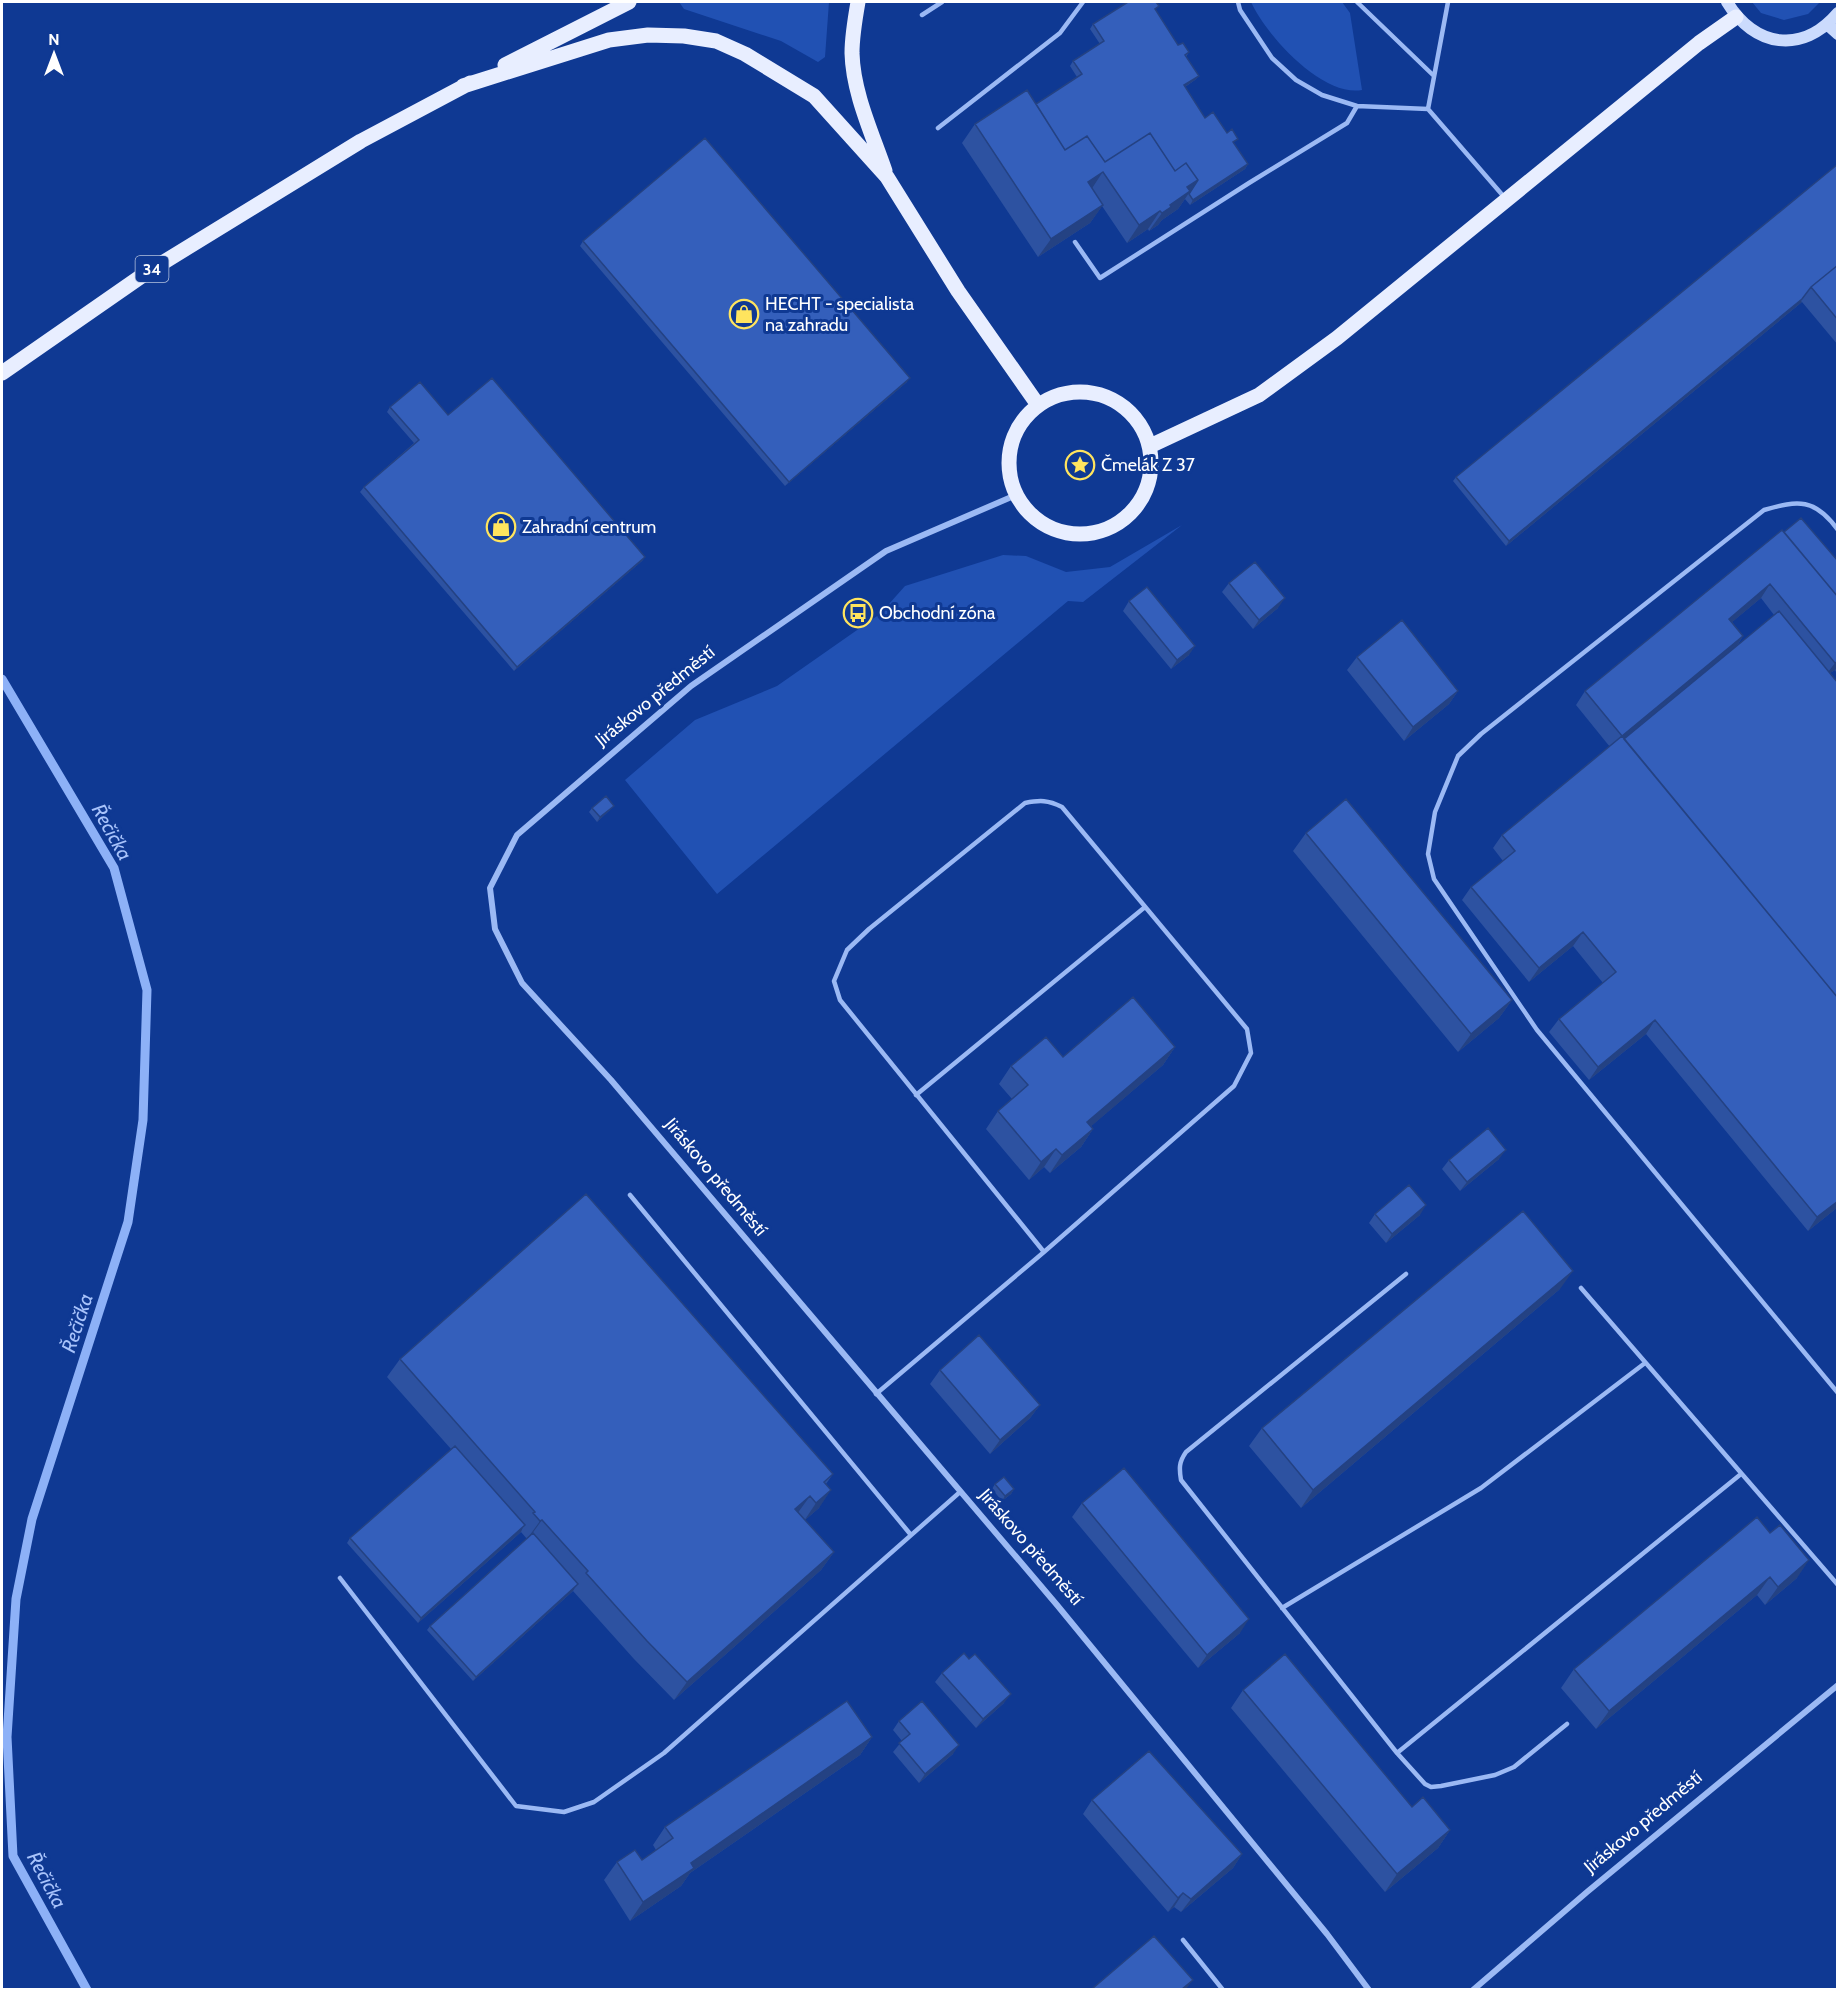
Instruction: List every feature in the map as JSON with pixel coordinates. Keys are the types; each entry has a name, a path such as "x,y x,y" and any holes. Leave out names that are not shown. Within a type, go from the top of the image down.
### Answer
{"main road":[{"name":"34","path":"2,373 146,273 361,141 463,86 629,2"},
{"path":"858,2 853,27 852,54 856,85 887,177"},
{"path":"1727,2 1736,17 1751,31 1770,39 1791,40 1810,36 1828,25 1838,13"},
{"path":"1150,446 1259,395 1337,338 1699,43 1736,17"},
{"path":"1828,25 1838,34"},
{"path":"463,86 609,40 648,35 684,36 716,41 756,60 814,96 887,177 958,291 1038,405"},
{"path":"1067,392 1089,392 1110,397 1128,409 1142,426 1150,446 1152,470 1146,492 1133,511 1115,525 1094,533 1071,534 1049,527 1030,514 1016,495 1009,474 1009,452 1016,431 1038,405 1067,392"}],"street":[{"name":"Jiráskovo předměstí","path":"1016,495 886,551 691,686 517,835 490,888 495,929 522,983 618,1089 1065,1614 1370,1989"},
{"name":"Jiráskovo předměstí","path":"1473,1989 1838,1685"}],"lane":[{"path":"922,15 942,2"},
{"path":"939,128 1060,33 1083,2"},
{"path":"1238,2 1240,10 1272,58 1296,80 1322,95 1357,106 1428,109 1506,199"},
{"path":"1358,2 1434,76"},
{"path":"1428,109 1448,2"},
{"path":"1075,242 1100,278 1347,123 1357,106"},
{"path":"1838,530 1828,517 1811,506 1790,503 1764,510 1718,546 1481,734 1458,756 1435,812 1428,854 1434,879 1537,1030 1838,1393"},
{"path":"876,1394 1044,1252 1234,1086 1251,1053 1246,1029 1062,807 1050,801 1040,800 1025,803 869,929 847,950 834,981 840,1000 1044,1252"},
{"path":"916,1095 1145,907"},
{"path":"630,1196 911,1535"},
{"path":"1406,1274 1186,1452 1179,1468 1181,1480 1396,1753 1425,1784 1431,1787 1441,1786 1495,1775 1514,1767 1567,1724"},
{"path":"1581,1288 1838,1585"},
{"path":"1282,1608 1481,1488 1645,1362"},
{"path":"1396,1753 1741,1474"},
{"path":"340,1578 516,1806 564,1812 594,1802 664,1754 960,1492"},
{"path":"1183,1940 1223,1989"}],"shaded area":[{"path":"679,2 829,2 825,57 818,62 781,41 684,9"},
{"path":"1251,2 1342,2 1350,13 1362,90 1346,90 1313,74 1297,61 1269,31"},
{"path":"1752,2 1820,2 1808,14 1784,20 1761,13"},
{"path":"1182,525 1083,602 1068,601 717,894 625,780 695,720 777,686 880,614 905,586 1003,555 1026,556 1066,572 1110,567"}],"building":[{"path":"1128,2 1156,2 1159,6 1155,9 1178,45 1183,43 1189,52 1185,55 1199,76 1184,85 1205,118 1213,112 1227,133 1232,129 1238,139 1233,142 1248,164 1193,200 1189,194 1198,180 1186,163 1175,171 1150,133 1105,162 1087,136 1065,150 1036,104 1082,74 1073,61 1104,41 1093,24"},
{"path":"1027,90 1065,150 1087,136 1105,162 1150,133 1175,171 1186,163 1198,180 1187,187 1190,191 1170,205 1171,207 1162,213 1160,211 1139,225 1103,172 1088,182 1103,205 1051,239 975,124"},
{"name":"HECHT - specialista na zahradu","path":"705,138 910,378 789,482 583,241"},
{"path":"1838,164 1838,265 1811,287 1802,299 1509,541 1456,477"},
{"path":"1838,265 1838,320 1811,287"},
{"name":"Zahradní centrum","path":"492,378 645,557 517,667 364,487 419,440 390,407 420,382 448,415"},
{"path":"1801,518 1838,561 1838,597 1784,532"},
{"path":"1782,530 1838,597 1838,661 1835,663 1770,584 1729,619 1743,636 1622,736 1585,691"},
{"path":"1255,562 1285,598 1259,620 1229,583"},
{"path":"1147,587 1195,646 1177,660 1129,601"},
{"path":"1779,611 1838,683 1838,998 1624,739"},
{"path":"1402,620 1458,691 1413,727 1357,657"},
{"path":"1622,736 1838,998 1838,1201 1817,1217 1655,1020 1598,1067 1559,1019 1616,972 1583,932 1539,968 1471,887 1515,851 1502,835"},
{"path":"606,796 614,806 600,817 592,808"},
{"path":"1346,799 1512,1000 1471,1034 1306,833"},
{"path":"1133,997 1175,1047 1087,1122 1093,1129 1062,1155 1056,1149 1041,1162 998,1111 1028,1085 1011,1066 1046,1037 1063,1057"},
{"path":"1488,1128 1506,1150 1467,1182 1449,1160"},
{"path":"1409,1185 1426,1205 1392,1234 1375,1214"},
{"path":"586,1194 833,1474 824,1482 831,1490 816,1503 810,1496 795,1509 834,1552 687,1682 586,1573 588,1571 542,1520 540,1521 533,1513 535,1512 400,1359"},
{"path":"1523,1211 1573,1271 1313,1490 1262,1428"},
{"path":"979,1335 1040,1405 1000,1440 940,1370"},
{"path":"455,1446 525,1525 421,1618 350,1538"},
{"path":"1124,1468 1249,1619 1207,1655 1082,1503"},
{"path":"1004,1477 1014,1489 1005,1496 995,1484"},
{"path":"1757,1517 1770,1533 1780,1525 1809,1560 1778,1587 1770,1577 1609,1711 1574,1669"},
{"path":"533,1533 578,1584 476,1677 430,1626"},
{"path":"964,1653 969,1659 975,1654 1011,1694 983,1719 942,1673"},
{"path":"1285,1654 1412,1807 1423,1797 1450,1830 1397,1874 1243,1690"},
{"path":"847,1701 872,1737 691,1863 694,1868 643,1902 617,1862 635,1850 642,1860 673,1838 665,1827"},
{"path":"922,1701 959,1745 925,1774 899,1743 910,1734 899,1721"},
{"path":"1149,1751 1242,1854 1191,1899 1183,1893 1178,1898 1092,1800"},
{"path":"1154,1936 1193,1980 1182,1989 1092,1989"}],"waterway":[{"name":"Řečička","path":"2,679 114,868 147,990 143,1120 128,1222 32,1519 16,1599 7,1737 13,1856 87,1990"}],"place":[{"name":"HECHT - specialista na zahradu","path":"744,314"},
{"name":"Čmelák Z 37","path":"1080,465"},
{"name":"Zahradní centrum","path":"501,527"},
{"name":"Obchodní zóna","path":"858,613"}]}
